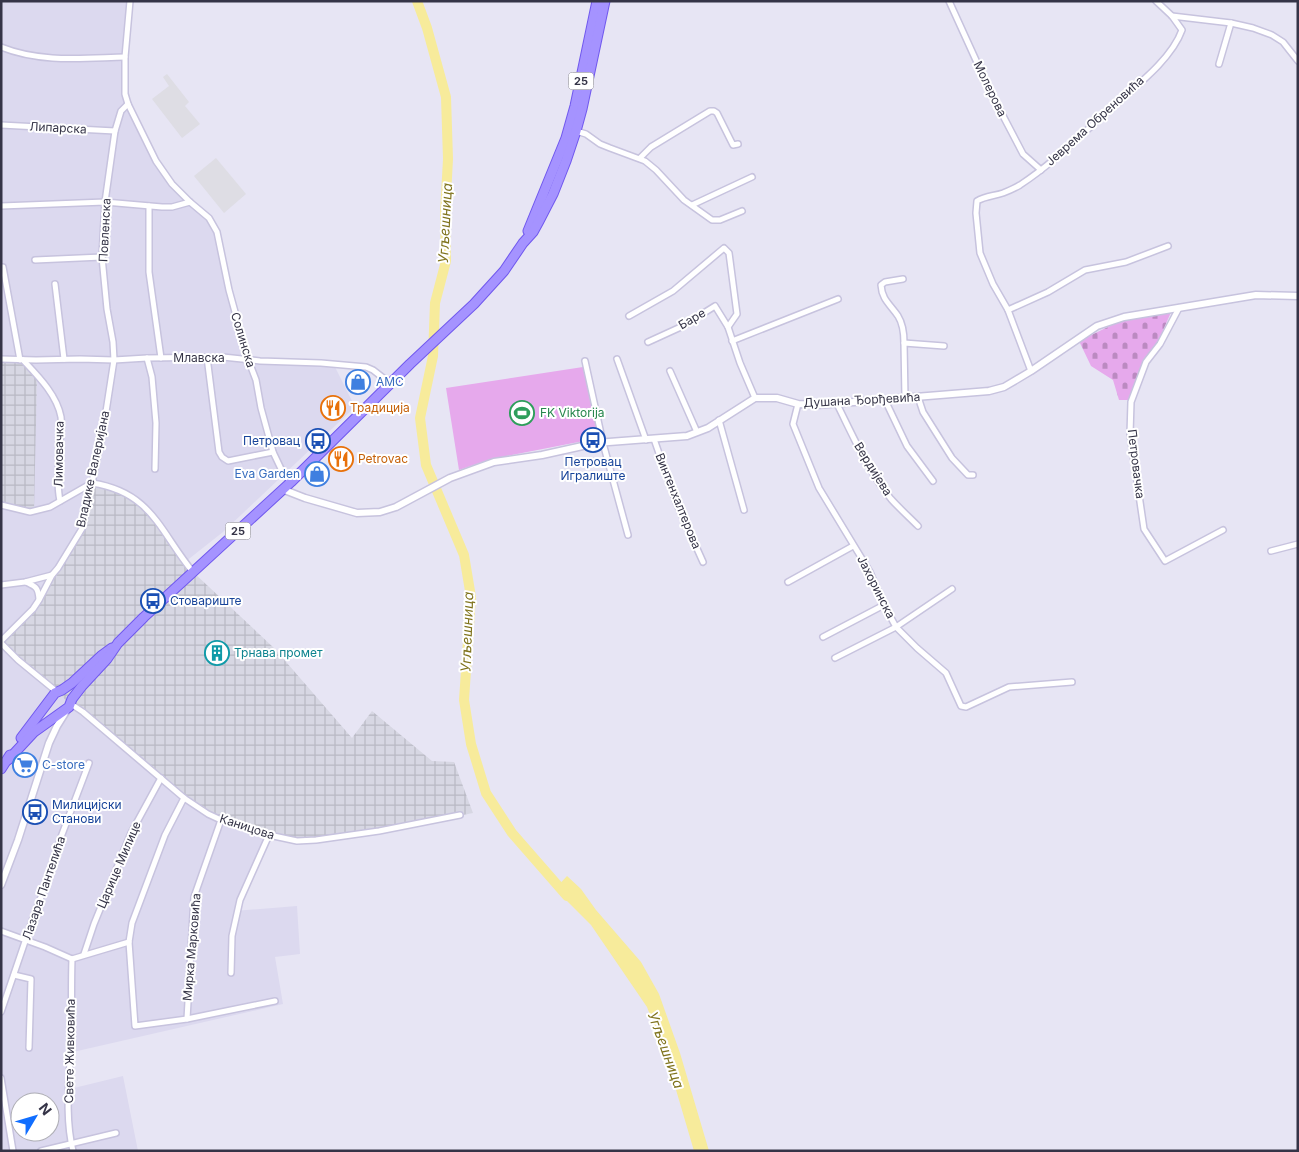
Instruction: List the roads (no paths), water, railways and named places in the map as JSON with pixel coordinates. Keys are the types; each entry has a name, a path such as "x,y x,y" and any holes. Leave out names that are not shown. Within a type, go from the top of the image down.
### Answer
{"main road":[{"name":"25","path":"523,243 565,143 575,106 597,1"},
{"name":"25","path":"1,769 30,735 69,705 118,644 160,601 291,482 449,328 504,271 533,232 550,201 566,161 576,131 605,1"},
{"name":"25","path":"8,760 17,744 57,693 118,644"},
{"path":"68,692 69,705 60,709 54,706 52,700 57,693 68,692"}],"street":[{"name":"Солинска","path":"130,1 125,57 128,104 156,161 172,184 209,218 217,232 229,290 248,359 256,380 261,408 273,452 283,473 291,482"},
{"name":"Молерова","path":"949,1 990,91 1023,154 1041,170"},
{"path":"1156,1 1172,16 1182,30"},
{"path":"1172,16 1231,23 1272,34 1283,42 1298,61"},
{"name":"Јеврема Обреновића","path":"1008,310 993,284 980,253 976,213 977,201 1004,193 1019,185 1070,146 1150,72 1174,47 1190,19"},
{"path":"1219,64 1231,23"},
{"path":"1,47 37,57 60,59 125,57"},
{"name":"Повленска","path":"114,360 102,258 106,202 115,131 119,114 122,108 128,104"},
{"path":"640,158 651,147 710,111 714,111 717,114 733,145 738,144"},
{"name":"Липарска","path":"1,125 115,131"},
{"path":"576,131 586,134 600,144 640,158 651,165 684,200 709,218 716,221 742,211"},
{"path":"692,204 752,177"},
{"path":"1,206 106,202 172,207 190,202"},
{"path":"150,206 149,272 161,358"},
{"path":"1031,371 1008,310 1048,292 1085,270 1126,262 1168,246"},
{"path":"282,489 305,498 357,513 380,512 396,506 450,478 494,462 603,443 687,436 708,428 755,398 740,363 728,327 737,314 729,253 724,248 673,291 629,316"},
{"path":"35,260 102,258"},
{"path":"2,267 21,360"},
{"path":"903,279 885,282 881,285 881,292 903,328 905,398"},
{"path":"55,284 64,359"},
{"name":"Душана Ђорђевића","path":"755,398 776,398 798,404 817,405 989,391 1004,387 1031,371 1097,326 1124,317 1256,295 1298,296"},
{"path":"732,341 838,299"},
{"name":"Баре","path":"648,342 683,326 714,306 728,327"},
{"name":"Петровачка","path":"1179,308 1160,344 1146,362 1131,402 1130,434 1144,529 1165,561 1222,530"},
{"path":"904,343 944,346"},
{"path":"206,357 219,452 222,457 228,461 273,452"},
{"name":"Млавска","path":"1,359 114,360 224,357 366,367 391,384"},
{"path":"147,358 152,377 156,423 155,469"},
{"name":"Винтенхалтерова","path":"617,359 703,562"},
{"name":"Лимовачка","path":"21,360 40,378 57,403 61,418 58,473 60,501"},
{"name":"Владике Валеријана","path":"1,642 33,609 83,527 114,360"},
{"path":"585,361 603,443 628,535"},
{"path":"670,371 697,432"},
{"path":"918,397 923,412 952,458 968,475 973,475"},
{"path":"885,400 907,446 933,481"},
{"name":"Јахоринска","path":"798,404 793,424 819,488 870,572 896,627 946,673 961,706 966,707 1009,687 1072,682"},
{"name":"Вердијева","path":"837,404 856,443 877,479 890,498 918,526"},
{"path":"719,420 744,510"},
{"path":"1,504 30,512 50,507 92,483 109,486 123,492 142,505 159,523 193,572"},
{"path":"1271,551 1298,544"},
{"path":"788,582 853,546"},
{"path":"1,585 26,582 52,575"},
{"path":"26,582 36,587 39,592 39,600"},
{"path":"835,658 896,627 952,589"},
{"path":"823,637 884,604"},
{"path":"1,642 18,660 57,693"},
{"path":"1,885 18,840 49,743 69,705"},
{"name":"Каницова","path":"69,705 83,712 184,798 208,814 269,835 298,841 316,840 460,816"},
{"name":"Лазара Пантелића","path":"1,1012 88,764"},
{"name":"Царице Милице","path":"84,954 94,924 131,833 161,778"},
{"path":"1,930 72,958 129,942 132,923 158,853 184,798"},
{"name":"Мирка Марковића","path":"187,1019 194,897 221,820"},
{"path":"232,973 232,936 240,900 269,835"},
{"name":"Мирка Марковића","path":"129,942 135,1026 187,1019 275,1001"},
{"name":"Свете Живковића","path":"72,958 68,1102 74,1151"},
{"path":"14,975 31,979 29,1048"},
{"path":"1,1078 13,1151"},
{"path":"41,1151 116,1133"}],"water":[{"path":"567,876 581,889 596,910 641,962 659,994 680,1053 709,1151 694,1151 669,1066 647,1007 591,925 555,889"}],"waterway":[{"name":"Угљешница","path":"417,1 427,28 446,97 448,159 445,214 446,261 435,303 433,356 420,418 426,465 464,555 471,597 464,700 471,744 486,793 512,833 567,896"}],"place":[{"name":"AMC","path":"358,382"},
{"name":"Традиција","path":"333,408"},
{"name":"FK Viktorija","path":"522,413"},
{"name":"Петровац Игралиште","path":"593,440"},
{"name":"Петровац","path":"318,441"},
{"name":"Petrovac","path":"341,459"},
{"name":"Eva Garden","path":"317,474"},
{"name":"Стовариште","path":"153,601"},
{"name":"Трнава промет","path":"217,653"},
{"name":"C-store","path":"25,765"},
{"name":"Милицијски Станови","path":"35,812"}]}
